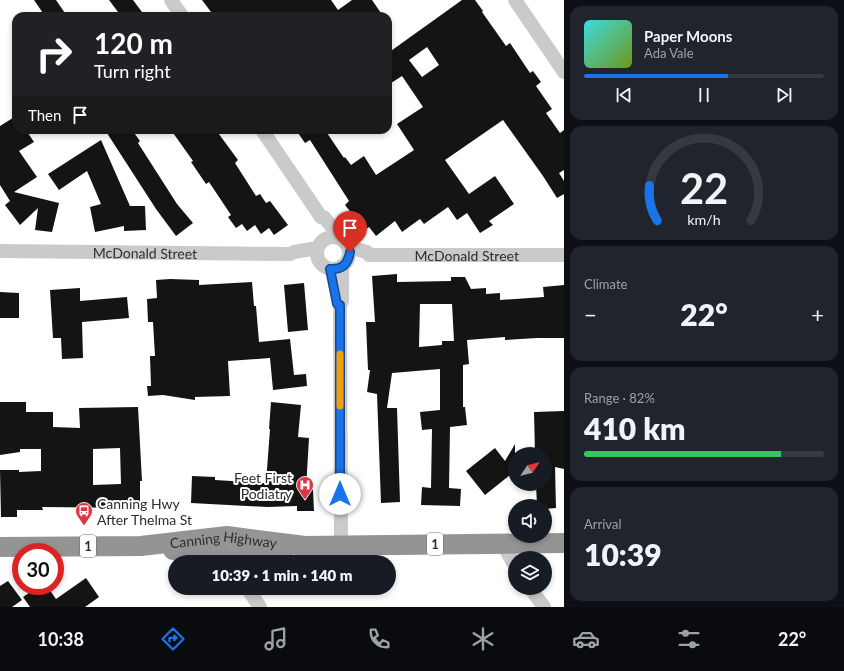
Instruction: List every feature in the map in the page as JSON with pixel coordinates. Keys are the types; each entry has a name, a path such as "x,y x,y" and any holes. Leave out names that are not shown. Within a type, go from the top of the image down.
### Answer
{"highway":[{"name":"Canning Highway","path":"0,547 141,546 227,536 305,546 564,543"},
{"name":"Canning Highway","path":"141,546 201,555"},
{"name":"Canning Highway","path":"260,555 305,546"}],"street":[{"path":"171,0 179,12"},
{"path":"514,0 564,72"},
{"path":"265,134 321,217 324,217 350,252 340,266 342,301 340,305 341,545"},
{"path":"321,217 319,220 320,249 324,267 340,266"},
{"path":"320,249 334,236 344,243"},
{"name":"McDonald Street","path":"344,243 367,252 369,255 564,255"},
{"name":"McDonald Street","path":"0,251 290,254 295,258 320,249"},
{"name":"McDonald Street","path":"340,266 367,259 369,255"},
{"path":"502,543 508,554"},
{"path":"252,595 260,607"},
{"path":"535,595 544,607"}],"building":[{"path":"34,0 56,0 64,12 42,12"},
{"path":"109,0 133,0 142,12 118,12"},
{"path":"202,0 331,0 338,10 352,0 372,0 380,12 211,12"},
{"path":"462,0 475,0 506,46 510,43 530,73 533,71 541,82 536,86 552,109 546,113 560,133 564,130 564,170 559,173 564,181 564,194 557,198 503,120 445,160 469,194 495,176 514,204 489,221 493,225 480,233 467,213 457,220 448,207 424,224 420,219 402,232 395,221 376,236 369,227 365,230 345,205 349,201 310,140 305,143 299,134 328,134 344,158 345,157 351,165 364,156 376,175 414,150 397,124 423,107 402,76 392,82 392,50","holes":["427,47 439,65 422,77 409,60"]},
{"path":"12,118 12,134 29,134 34,142 19,151 37,177 14,192 59,203 52,232 35,230 38,208 20,225 5,205 10,201 0,185 0,126"},
{"path":"108,134 135,134 140,141 138,143 177,204 193,223 176,236 156,209"},
{"path":"174,134 219,134 238,160 235,163 256,196 260,194 266,203 270,201 288,225 274,235 269,228 261,234 255,225 247,231 242,224 236,228 228,217 231,215 209,182 206,184 191,162 193,161"},
{"path":"101,140 130,206 145,206 146,230 124,231 124,226 95,232 90,207 101,204 87,171 59,190 48,174"},
{"path":"397,274 397,282 451,281 451,277 465,277 471,289 486,288 486,294 500,293 500,300 544,297 543,287 564,285 564,338 505,340 505,337 467,340 469,364 463,365 463,407 465,407 467,425 450,427 449,488 461,489 460,506 421,505 422,487 431,488 432,429 422,430 420,412 440,410 440,369 392,373 387,408 397,408 400,502 381,503 377,394 367,392 370,370 368,370 366,322 375,322 372,276","holes":["420,304 452,304 454,341 442,341 442,345 419,347"]},
{"path":"156,280 199,280 199,285 252,282 259,342 290,339 294,375 306,374 307,386 273,390 270,358 228,361 230,396 195,397 195,400 163,395 148,396 147,386 151,386 150,356 155,356 153,322 148,322 147,299 157,298"},
{"path":"304,283 308,330 288,332 284,285"},
{"path":"80,288 80,301 127,297 129,318 82,322 83,358 62,359 61,338 53,338 50,290"},
{"path":"0,292 19,293 19,318 0,318"},
{"path":"0,402 26,402 26,412 53,412 53,427 80,428 79,408 138,407 142,481 140,481 140,508 42,507 43,510 17,510 17,517 1,517 0,470 19,470 19,472 41,471 41,449 20,449 20,452 0,455","holes":["120,448 121,484 93,485 93,449"]},
{"path":"271,402 301,405 298,437 309,438 306,489 313,489 314,511 297,511 297,506 267,507 191,503 192,476 215,477 215,480 266,483"},
{"path":"564,411 564,469 555,467 556,508 552,508 552,499 537,499 536,491 552,491 552,447 535,447 534,412"},
{"path":"495,448 505,461 508,456 508,477 485,495 466,471"},
{"path":"86,578 99,597 85,607 30,607 23,597 26,595 53,595 56,599 64,595 64,593"},
{"path":"8,581 12,586 12,595 18,595 22,600 12,607 0,607 0,586"}],"slow traffic":[{"path":"340,354 340,406"}],"place":[{"name":"Feet First Podiatry","path":"305,500"},
{"name":"Canning Hwy After Thelma St","path":"84,526"}],"route":[{"path":"340,494 340,305 337,304 330,269 338,269 344,266 350,252"}]}
